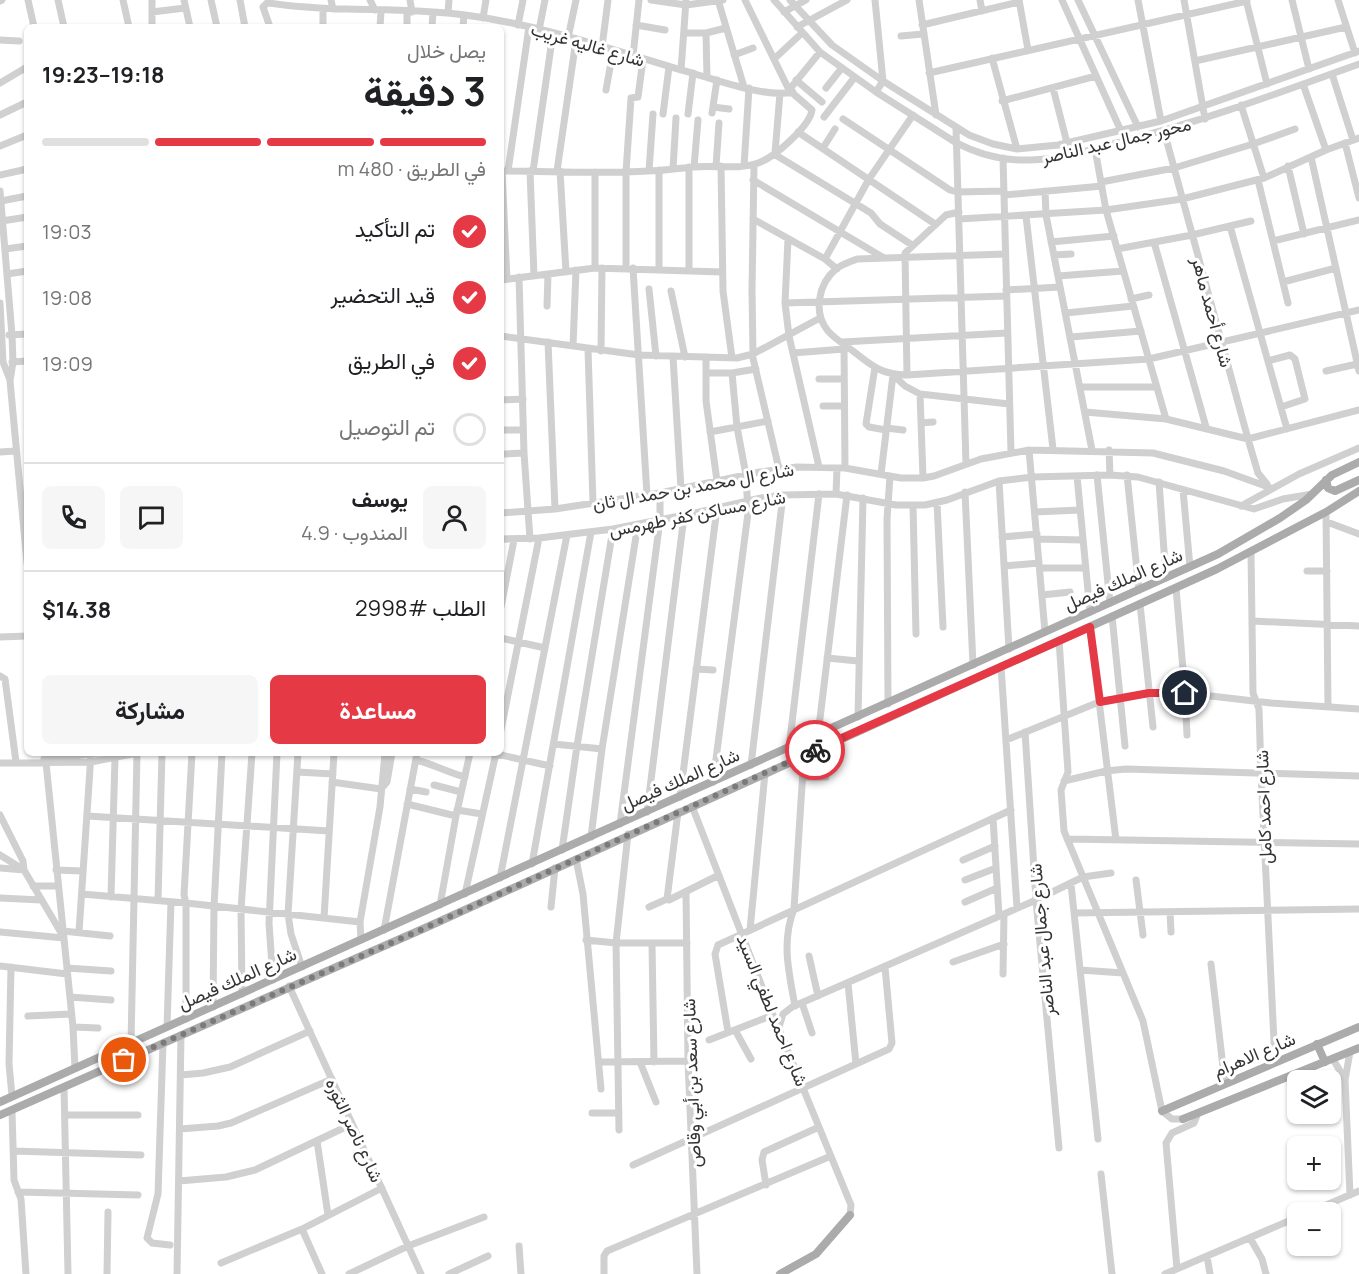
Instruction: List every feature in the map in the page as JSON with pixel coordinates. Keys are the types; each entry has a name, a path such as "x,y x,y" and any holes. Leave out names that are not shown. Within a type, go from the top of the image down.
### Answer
{"main road":[{"name":"شارع الملك فيصل","path":"0,1102 1218,554 1261,531 1297,507 1340,470 1359,462"},
{"path":"1326,480 1328,488 1335,491 1359,480"},
{"name":"شارع الملك فيصل","path":"0,1115 289,986 403,938 628,834 1176,588 1327,517 1349,498 1359,493"},
{"path":"917,690 919,699 925,701"},
{"path":"898,699 905,702 905,710"},
{"path":"420,914 420,923 425,928"},
{"path":"400,923 405,930 403,938"},
{"name":"شارع الاهرام","path":"1162,1111 1359,1027"},
{"path":"1317,1044 1329,1060"},
{"name":"شارع الاهرام","path":"1183,1119 1355,1050"},
{"path":"780,1274 816,1254 850,1215"}],"street":[{"path":"28,0 33,24"},
{"path":"58,0 63,24"},
{"path":"123,0 128,24"},
{"path":"152,0 152,24"},
{"path":"211,0 216,24"},
{"path":"240,0 244,24"},
{"path":"331,0 333,9"},
{"path":"370,0 378,10 380,24"},
{"path":"408,24 410,0"},
{"path":"448,0 448,13"},
{"path":"483,18 486,0"},
{"path":"518,25 523,0"},
{"path":"539,30 545,0"},
{"path":"566,272 558,171 576,0"},
{"path":"602,47 608,0"},
{"path":"633,56 639,0"},
{"path":"651,0 686,2 719,0 734,55 746,87 744,166"},
{"path":"504,171 626,172 744,166 754,165 775,154 798,132 813,112 791,91 745,0"},
{"name":"محور جمال عبد الناصر","path":"774,0 820,52 841,69 955,142 970,150 1002,158 1044,159 1095,149 1205,119 1359,66"},
{"path":"784,12 793,3 806,0"},
{"path":"797,27 847,0"},
{"path":"875,0 884,81 876,92"},
{"path":"918,0 936,115"},
{"path":"980,0 982,11"},
{"path":"1062,0 1121,131"},
{"path":"1078,0 1138,127"},
{"path":"1138,0 1161,121"},
{"path":"1184,0 1205,119"},
{"path":"928,73 1246,0 1267,84"},
{"path":"1292,0 1310,69"},
{"path":"1338,0 1357,52"},
{"path":"269,1 263,7 269,24"},
{"name":"شارع غاليه غريب","path":"269,1 302,4 323,9 448,13 483,18 499,24"},
{"path":"922,24 1019,1 1028,50"},
{"path":"681,70 686,2"},
{"name":"محور جمال عبد الناصر","path":"793,3 832,45 884,81 956,128 982,141 1017,150 1067,143 1161,121 1357,52"},
{"path":"152,12 185,4 189,24"},
{"path":"323,9 323,24"},
{"path":"432,24 433,12"},
{"path":"463,24 464,15"},
{"name":"شارع غاليه غريب","path":"504,24 553,33 746,87 780,93 791,91"},
{"path":"636,25 665,30"},
{"path":"529,27 504,171 504,279 599,268 722,272"},
{"path":"1195,61 1346,27"},
{"path":"684,33 706,33 726,28"},
{"path":"534,276 531,171 553,33"},
{"path":"706,33 707,77"},
{"path":"774,59 802,33"},
{"path":"901,36 923,34"},
{"path":"0,40 20,41"},
{"path":"734,55 753,48"},
{"path":"606,90 612,51"},
{"path":"791,91 796,81 820,52"},
{"path":"992,58 1017,150"},
{"path":"644,59 638,97 631,98 626,172 629,268 639,355 647,495"},
{"path":"663,114 669,67"},
{"path":"0,83 24,69"},
{"path":"826,88 841,69"},
{"path":"688,114 693,73"},
{"path":"1332,74 1352,140 1359,198"},
{"path":"1002,101 1096,76"},
{"path":"824,117 854,78"},
{"path":"717,80 713,110 729,109"},
{"path":"796,81 822,102"},
{"path":"1303,84 1326,150"},
{"path":"1053,88 1067,143"},
{"path":"775,154 780,93"},
{"path":"0,115 24,103"},
{"path":"1241,105 1253,144 1288,303"},
{"path":"650,171 652,114"},
{"path":"825,259 869,179 913,115"},
{"path":"674,169 676,118"},
{"path":"843,119 950,190 957,192 1045,191 1101,184 1174,168 1295,129"},
{"path":"689,271 692,167 698,120"},
{"path":"719,123 718,166 722,272 732,358"},
{"path":"956,128 966,464"},
{"path":"823,148 835,129"},
{"name":"شارع أحمد ماهر","path":"1164,131 1258,473 1271,488"},
{"path":"798,132 935,224"},
{"path":"0,146 24,136"},
{"path":"907,375 906,251 946,215 1026,216 1106,210 1182,199 1261,179 1352,140"},
{"path":"1095,149 1106,210 1166,419"},
{"path":"775,154 871,213 880,225 912,245"},
{"path":"1311,157 1358,367 1326,370"},
{"path":"1002,158 1011,452"},
{"path":"754,165 753,354 779,469"},
{"path":"1288,166 1304,234"},
{"path":"0,175 24,170"},
{"path":"658,170 659,270"},
{"path":"595,172 601,351"},
{"path":"753,180 884,258"},
{"path":"0,191 14,362 10,381 24,533"},
{"path":"1045,191 1051,242 1077,364 1092,450"},
{"path":"1,201 24,197"},
{"path":"1026,216 1053,449"},
{"path":"2,221 24,217"},
{"path":"753,219 825,259 837,269"},
{"path":"1274,241 1359,220"},
{"path":"1117,249 1251,221"},
{"path":"1230,226 1287,429"},
{"path":"1051,242 1113,236"},
{"path":"788,238 785,303 789,336 819,467"},
{"path":"1154,242 1206,428"},
{"path":"5,249 24,246"},
{"path":"1005,254 857,259 837,269 825,283 819,302 820,318 828,331 843,345 874,367 893,375 905,386 920,394 1009,404"},
{"path":"1054,255 1071,254"},
{"path":"1283,282 1336,268"},
{"path":"573,346 576,270"},
{"path":"7,274 24,271"},
{"path":"1058,276 1123,271"},
{"path":"547,306 548,274"},
{"path":"519,278 523,430 530,539"},
{"path":"785,303 962,298 1034,288 1060,287"},
{"path":"649,289 656,356"},
{"path":"671,291 685,357"},
{"path":"1066,313 1132,303 1149,295"},
{"path":"0,303 2,362 10,381"},
{"path":"893,375 1149,359 1359,310"},
{"path":"504,336 639,355 732,358 753,354 820,318"},
{"path":"1071,337 1141,331"},
{"path":"793,353 906,339 1007,333"},
{"path":"1,336 24,334"},
{"path":"548,342 555,509"},
{"path":"837,494 841,468 843,345"},
{"path":"588,349 593,503"},
{"path":"1268,361 1290,355 1295,359 1305,399 1281,407"},
{"path":"673,357 681,489"},
{"path":"706,357 710,432 717,481"},
{"path":"2,362 24,361"},
{"path":"874,367 866,424 869,427 903,430"},
{"path":"706,373 732,374 756,369"},
{"path":"713,782 746,531 748,500 732,374"},
{"path":"880,474 893,375"},
{"path":"819,379 844,379"},
{"path":"1081,387 1157,387"},
{"path":"920,394 923,478"},
{"path":"504,400 523,399"},
{"path":"823,406 843,406"},
{"path":"1085,412 1166,419 1248,439 1359,410"},
{"path":"710,432 768,421"},
{"path":"921,423 933,422"},
{"path":"504,430 523,430"},
{"path":"1241,506 1271,488 1359,448"},
{"name":"شارع ال محمد بن حمد ال ثان","path":"504,513 555,509 660,493 779,469 841,468 890,476 923,478 1011,452 1053,449 1153,453 1242,476 1271,488"},
{"path":"1029,450 1045,632"},
{"path":"1109,450 1110,475"},
{"path":"0,452 16,452"},
{"path":"505,454 524,453"},
{"path":"1097,475 1110,603"},
{"path":"1127,475 1139,590"},
{"name":"شارع مساكن كفر طهرمس","path":"504,539 530,539 613,529 684,516 748,500 783,495 837,494 888,504 913,505 937,502 999,481 1032,477 1127,475 1258,509 1283,499 1312,494"},
{"path":"888,704 890,476"},
{"path":"1077,476 1090,612"},
{"path":"999,481 1009,649"},
{"path":"1159,482 1166,578"},
{"path":"1184,490 1190,567"},
{"path":"965,492 973,665"},
{"path":"620,824 660,520 660,493"},
{"path":"789,748 819,494"},
{"path":"751,765 783,495"},
{"path":"818,735 847,495"},
{"path":"858,717 863,498"},
{"path":"937,502 943,627"},
{"path":"913,505 916,634"},
{"path":"680,797 717,508"},
{"path":"1035,512 1080,510"},
{"path":"647,812 684,516"},
{"path":"1328,707 1327,517 1359,534"},
{"path":"591,837 602,749 638,524"},
{"path":"562,850 613,529"},
{"path":"532,864 591,532"},
{"path":"500,878 567,535"},
{"path":"1002,537 1083,540"},
{"path":"504,715 539,538"},
{"path":"504,592 514,540"},
{"name":"شارع احمد كامل","path":"1251,553 1253,693 1259,706 1275,1062"},
{"path":"1004,566 1086,568"},
{"path":"1307,571 1327,571"},
{"path":"1176,588 1187,735"},
{"path":"1042,595 1070,592"},
{"path":"1140,604 1153,727"},
{"path":"1112,616 1125,746"},
{"path":"1253,621 1359,626"},
{"path":"1090,627 1116,840"},
{"path":"0,637 24,636"},
{"path":"504,639 545,648"},
{"path":"1059,640 1068,772 1061,790 1062,825 1143,1021 1162,1111 1172,1119 1183,1119"},
{"path":"827,658 858,661"},
{"path":"1001,666 1017,908"},
{"path":"696,669 713,670"},
{"path":"0,675 5,679 16,762"},
{"path":"1006,740 1100,702 1149,693 1185,693 1359,710"},
{"name":"شارع جمال عبد الناصر","path":"1025,732 1036,900 1059,1148"},
{"path":"554,744 602,749"},
{"path":"504,755 550,766"},
{"path":"804,755 794,909 788,925 786,945 799,1004 812,1033"},
{"path":"0,763 124,756"},
{"path":"131,1043 137,756"},
{"path":"158,900 162,756"},
{"path":"186,1019 186,903 184,895 192,756"},
{"path":"213,1007 214,907 222,756"},
{"path":"242,994 242,909 252,756"},
{"path":"273,980 269,930 277,756"},
{"path":"298,756 288,914 291,934 302,967"},
{"path":"324,918 334,756"},
{"path":"361,940 360,922 375,843 385,756"},
{"path":"381,789 387,782 391,756"},
{"path":"384,930 416,756 441,770 465,777"},
{"path":"440,905 469,756"},
{"path":"465,894 494,756"},
{"path":"79,932 91,758"},
{"path":"111,897 115,758"},
{"path":"44,759 70,997 75,1068"},
{"path":"1064,781 1106,771 1126,770 1359,776"},
{"path":"297,772 333,774"},
{"path":"746,931 765,773"},
{"path":"803,777 826,777"},
{"path":"333,782 381,789"},
{"path":"434,785 461,792"},
{"path":"410,789 426,792"},
{"path":"407,804 457,813 482,814"},
{"name":"شارع احمد لطفي السيد","path":"692,806 719,875 746,931 773,1015 851,1205 850,1215"},
{"path":"751,1059 731,1031 715,949 718,945 1011,810"},
{"path":"667,899 678,812"},
{"path":"0,815 24,870 63,934"},
{"path":"87,816 329,831"},
{"path":"993,818 997,888 1004,944 1003,974"},
{"path":"619,1130 616,943 628,834"},
{"path":"1067,839 1359,844"},
{"path":"963,860 995,846"},
{"path":"0,855 24,870"},
{"path":"576,859 583,894 602,1089"},
{"path":"0,868 24,870"},
{"path":"551,907 555,868"},
{"path":"965,880 996,868"},
{"path":"56,870 83,871"},
{"path":"779,1028 783,1014 799,1004 1036,900 1083,877 1111,873"},
{"path":"649,907 719,875"},
{"path":"1136,880 1143,935"},
{"path":"1071,884 1098,1139"},
{"path":"33,886 58,886"},
{"path":"965,902 997,888"},
{"name":"شارع سعد بن أبي وقاص","path":"686,891 688,1061 697,1274"},
{"path":"82,894 360,922"},
{"path":"0,898 41,900"},
{"path":"167,1027 171,902"},
{"path":"1074,913 1359,909"},
{"path":"1170,912 1171,932"},
{"path":"0,932 63,934 79,932 110,936"},
{"path":"586,940 616,943 687,943"},
{"path":"651,944 654,1062"},
{"path":"953,962 1004,944"},
{"path":"809,956 818,996"},
{"path":"1211,964 1225,1084"},
{"path":"0,966 67,971 111,971"},
{"path":"11,967 9,1064 12,1096"},
{"path":"633,1165 890,1049 892,1044 885,967"},
{"path":"1080,970 1123,973"},
{"path":"848,983 856,1064"},
{"name":"شارع ناصر الثوره","path":"289,986 421,1274"},
{"path":"70,997 111,1000"},
{"path":"28,1016 71,1014"},
{"path":"709,1040 773,1015"},
{"path":"73,1027 98,1028"},
{"path":"180,1075 230,1067 310,1031"},
{"path":"177,1274 181,1035"},
{"path":"163,1043 158,1194 147,1238 152,1244 170,1245"},
{"path":"1345,1080 1355,1050"},
{"path":"1329,1060 1339,1066 1345,1080 1350,1195"},
{"path":"599,1062 688,1061"},
{"path":"640,1062 656,1102"},
{"path":"180,1129 231,1123 332,1079"},
{"path":"64,1087 68,1274"},
{"path":"12,1110 14,1180 21,1199 26,1274"},
{"path":"592,1113 619,1113"},
{"path":"1198,1113 1194,1123 1172,1133 1166,1143 1171,1272 1287,1223"},
{"path":"65,1115 138,1115"},
{"path":"179,1181 226,1177 255,1170 352,1124"},
{"path":"766,1185 762,1160 764,1152 819,1126"},
{"path":"317,1141 328,1215"},
{"path":"13,1151 141,1155"},
{"path":"604,1274 604,1256 607,1251 831,1156"},
{"path":"1101,1174 1112,1274"},
{"path":"221,1263 302,1229 382,1188"},
{"path":"1334,1202 1359,1191"},
{"path":"18,1192 138,1195"},
{"path":"107,1274 108,1212"},
{"path":"349,1274 408,1246 484,1217"},
{"path":"302,1229 322,1274"},
{"path":"1250,1238 1262,1259 1266,1274"},
{"path":"519,1245 520,1274"},
{"path":"449,1274 488,1256"},
{"path":"1207,1256 1210,1274"}],"way so far":[{"path":"124,1060 425,928 815,750"}],"route":[{"path":"815,750 1090,627 1100,702 1149,693 1185,693"}]}
